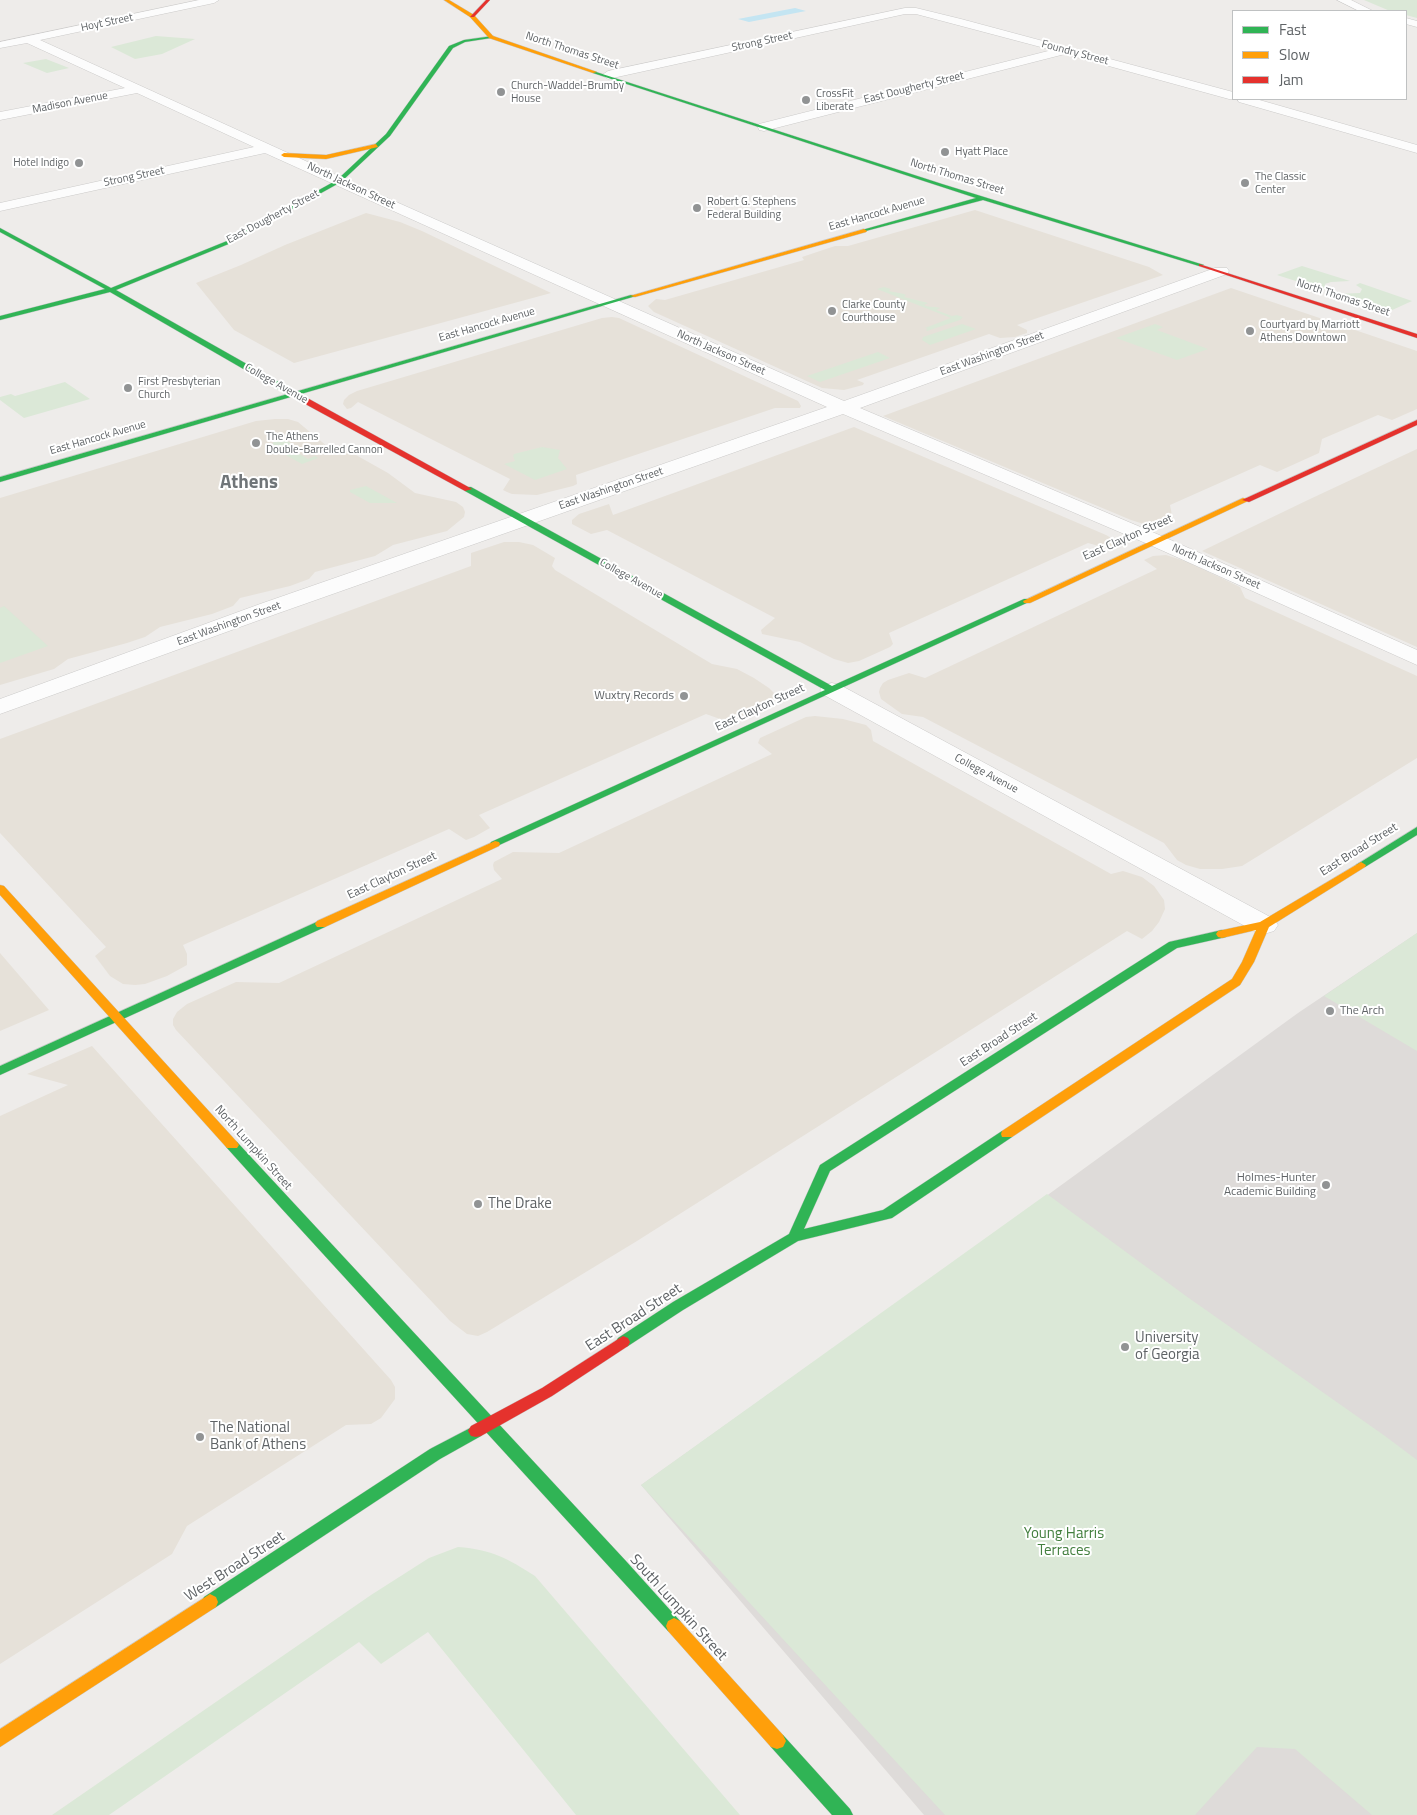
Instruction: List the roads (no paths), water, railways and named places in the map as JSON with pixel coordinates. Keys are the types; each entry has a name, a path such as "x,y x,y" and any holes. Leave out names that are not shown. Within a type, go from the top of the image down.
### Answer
{"main road":[{"path":"446,0 470,23 491,37"},
{"path":"470,23 488,0"},
{"name":"East Dougherty Street","path":"0,318 111,290 229,242 339,181 388,135 451,47 448,40 470,23"},
{"path":"451,47 464,42 491,37"},
{"name":"North Thomas Street","path":"491,37 983,198 1221,271 1417,336"},
{"path":"284,155 326,157 377,146"},
{"name":"East Hancock Avenue","path":"0,480 609,302 983,198"},
{"name":"College Avenue","path":"0,230 111,290 294,395 832,690"},
{"name":"East Clayton Street","path":"0,1071 1417,422"},
{"name":"East Broad Street","path":"794,1237 825,1168 1173,945 1264,925 1417,830"},
{"name":"North Lumpkin Street","path":"0,888 421,1352 489,1423"},
{"name":"East Broad Street","path":"489,1423 547,1392 678,1306 794,1237 887,1214 1236,982 1248,962 1264,925"},
{"name":"West Broad Street","path":"0,1739 435,1454 489,1423"},
{"name":"South Lumpkin Street","path":"489,1423 844,1815"}],"street":[{"name":"Hoyt Street","path":"0,45 214,0"},
{"path":"1342,0 1366,10"},
{"name":"Foundry Street","path":"916,11 1232,96"},
{"name":"Strong Street","path":"608,75 889,13 916,11"},
{"name":"North Jackson Street","path":"28,39 844,408 1157,541 1417,658"},
{"name":"East Dougherty Street","path":"764,127 1065,51"},
{"name":"Madison Avenue","path":"0,116 140,89"},
{"path":"1246,100 1417,149"},
{"name":"Strong Street","path":"0,207 269,148"},
{"name":"East Washington Street","path":"0,706 844,408 1221,271"},
{"name":"College Avenue","path":"832,690 1264,925"}],"water":[{"path":"795,8 806,11 749,22 738,19"}],"place":[{"name":"Church-Waddel-Brumby House","path":"501,92"},
{"name":"CrossFit Liberate","path":"806,100"},
{"name":"Hyatt Place","path":"945,152"},
{"name":"Hotel Indigo","path":"79,163"},
{"name":"The Classic Center","path":"1245,183"},
{"name":"Robert G. Stephens Federal Building","path":"697,208"},
{"name":"Clarke County Courthouse","path":"832,311"},
{"name":"Courtyard by Marriott Athens Downtown","path":"1250,331"},
{"name":"First Presbyterian Church","path":"128,388"},
{"name":"The Athens Double-Barrelled Cannon","path":"256,443"},
{"name":"Wuxtry Records","path":"684,696"},
{"name":"The Arch","path":"1330,1011"},
{"name":"Holmes-Hunter Academic Building","path":"1326,1185"},
{"name":"The Drake","path":"478,1204"},
{"name":"University of Georgia","path":"1125,1347"},
{"name":"The National Bank of Athens","path":"200,1437"}],"district":[{"name":"Athens","path":"249,483"}],"park label":[{"name":"Young Harris Terraces","path":"1064,1542"}]}
